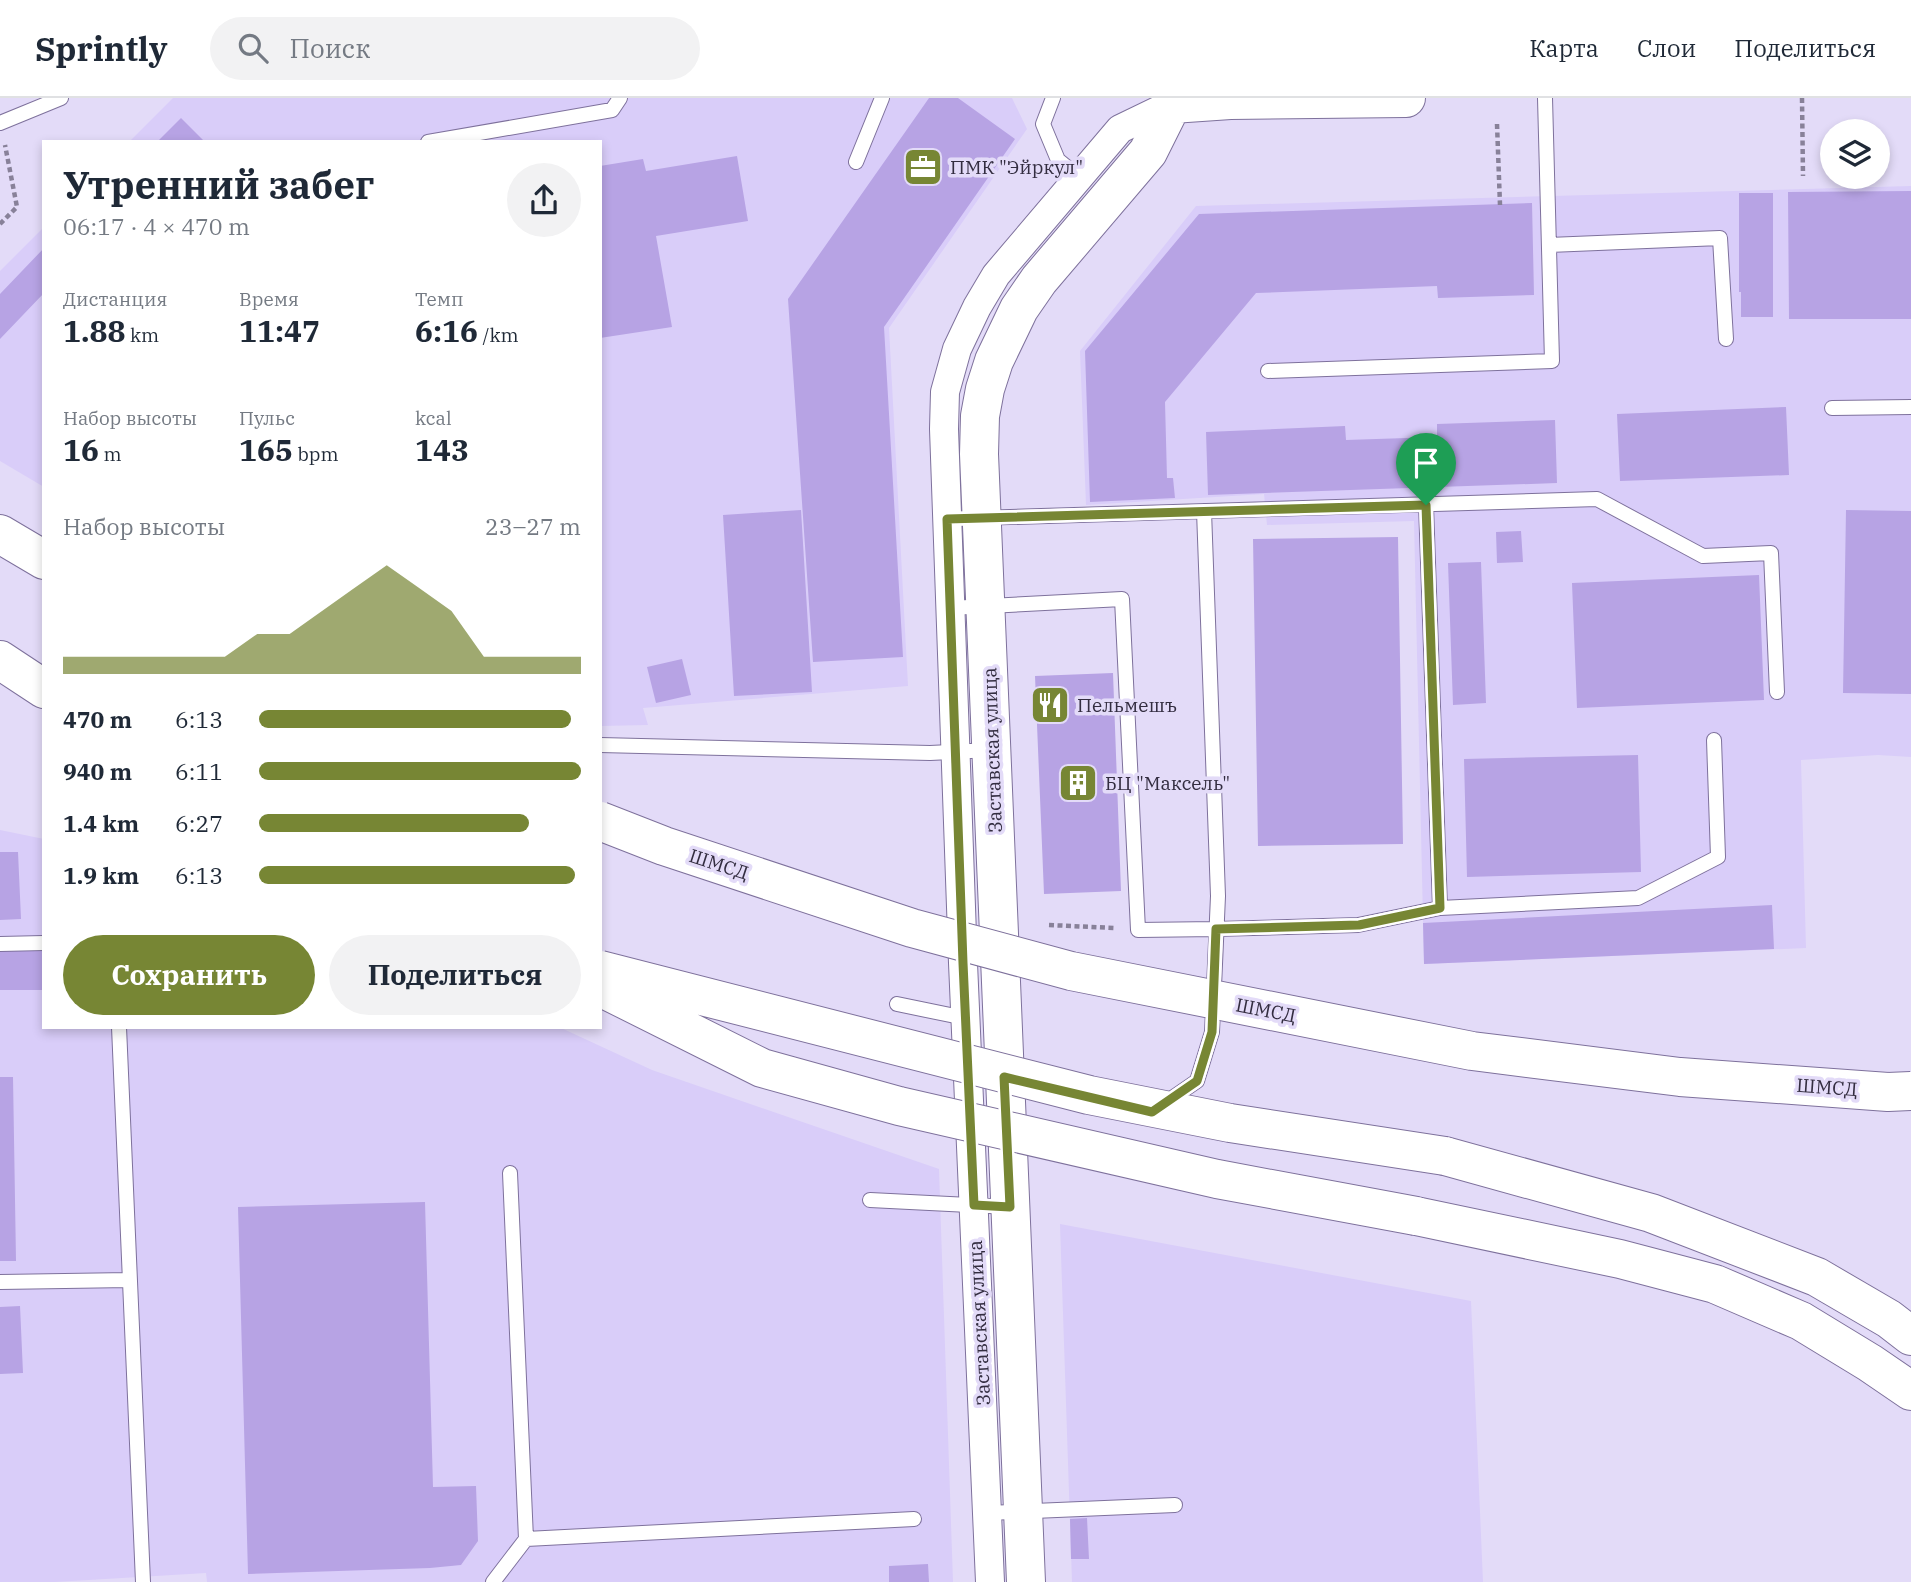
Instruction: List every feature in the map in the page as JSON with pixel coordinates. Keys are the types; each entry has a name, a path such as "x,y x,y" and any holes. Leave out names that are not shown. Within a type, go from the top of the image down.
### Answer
{"main road":[{"path":"1171,101 1406,98"},
{"name":"Заставская улица","path":"1026,1582 1005,1513 992,1206 1004,1077 973,751 965,518 979,454 980,416 985,389 1002,341 1018,309 1039,281 1148,152 1171,101"},
{"path":"0,534 42,559"},
{"path":"0,660 42,688"},
{"name":"ШМСД","path":"602,822 664,846 912,928 1071,971 1472,1051 1680,1077 1888,1092 1911,1091"},
{"path":"602,971 1089,1095 1230,1123 1445,1156 1663,1218 1816,1278 1889,1319 1911,1336"},
{"path":"602,988 762,1068 899,1106 1203,1176 1416,1216 1620,1259 1715,1284 1801,1321 1911,1391"}],"street":[{"name":"Заставская улица","path":"965,518 944,429 945,391 957,349 977,307 996,275 1120,129 1171,101"},
{"name":"Заставская улица","path":"973,751 965,1018 992,1206"},
{"name":"Заставская улица","path":"990,1582 1005,1513"}],"lane":[{"path":"1,129 61,98"},
{"path":"440,140 612,110 620,98"},
{"path":"856,162 882,98"},
{"path":"1053,98 1043,124 1058,160 1079,177"},
{"path":"1268,371 1552,361 1545,98"},
{"path":"1549,245 1720,238 1726,339"},
{"path":"1832,408 1911,407"},
{"path":"965,518 1597,499 1703,556 1771,553 1777,692"},
{"path":"1426,505 1440,908"},
{"path":"1004,1077 1152,1112 1197,1081 1212,1032 1218,896 1204,511"},
{"path":"968,607 1122,599 1138,930 1359,925 1440,908 1638,898 1718,857 1714,740"},
{"path":"602,745 973,751"},
{"path":"0,944 42,943"},
{"path":"897,1004 965,1018"},
{"path":"119,1029 143,1582"},
{"path":"493,1582 526,1539 510,1173"},
{"path":"870,1200 992,1206"},
{"path":"0,1282 129,1280"},
{"path":"1005,1513 1175,1505"},
{"path":"526,1539 914,1519"}],"path":[{"path":"1802,98 1803,176"},
{"path":"1497,124 1500,205"},
{"path":"0,224 17,207 1,129"},
{"path":"1047,925 1138,930"}],"shaded area":[{"path":"173,98 1012,98 1027,129 889,328 908,686 643,708 648,725 602,726 602,140 131,140"},
{"path":"1911,186 1911,757 1878,755 1801,760 1806,948 1424,964 1414,521 1267,525 1264,494 1086,505 1080,351 1196,206 1820,189 1890,189 1890,187"},
{"path":"42,229 42,486 0,461 0,271"},
{"path":"0,830 42,839 42,1029 563,1029 652,1070 939,1169 953,1582 207,1582 206,1573 55,1582 0,1582"},
{"path":"1060,1224 1471,1301 1483,1582 1072,1582"}],"building":[{"path":"929,98 958,98 1015,139 884,327 903,657 813,662 788,299"},
{"path":"181,118 203,140 159,140"},
{"path":"737,156 748,221 656,236 672,327 602,338 602,166 643,159 646,171"},
{"path":"1911,191 1911,319 1789,319 1788,192"},
{"path":"1739,193 1773,193 1773,317 1741,317"},
{"path":"1532,203 1534,295 1438,298 1437,286 1256,293 1165,402 1167,478 1173,478 1175,498 1090,502 1085,351 1199,214"},
{"path":"42,250 42,295 0,339 0,294"},
{"path":"1786,407 1789,475 1620,481 1617,414"},
{"path":"1555,420 1557,483 1208,495 1206,432 1345,426 1346,440 1437,437 1437,424"},
{"path":"801,510 812,692 734,696 723,515"},
{"path":"1846,510 1911,511 1911,694 1843,693"},
{"path":"1521,531 1523,562 1497,563 1496,532"},
{"path":"1398,537 1403,844 1258,846 1253,539"},
{"path":"1481,562 1486,703 1453,705 1448,563"},
{"path":"1759,575 1764,700 1577,708 1572,583"},
{"path":"682,659 691,695 656,703 647,667"},
{"name":"БЦ \"Максель\"","path":"1113,673 1121,891 1044,894 1035,676"},
{"path":"1638,755 1641,872 1467,877 1464,759"},
{"path":"0,852 18,852 21,919 0,920"},
{"path":"1772,905 1774,949 1424,964 1423,923"},
{"path":"42,945 42,990 0,990 0,946"},
{"path":"0,1077 13,1077 16,1261 0,1261"},
{"path":"425,1202 433,1487 476,1486 478,1541 461,1565 248,1574 238,1207"},
{"path":"20,1306 23,1373 0,1374 0,1307"},
{"path":"1087,1518 1089,1559 1071,1559 1070,1519"},
{"path":"928,1564 929,1582 889,1582 889,1566"}],"place":[{"name":"ПМК \"Эйркул\"","path":"923,167"},
{"name":"Пельмешъ","path":"1050,705"},
{"name":"БЦ \"Максель\"","path":"1078,783"}],"route":[{"path":"1426,505 1440,908 1359,925 1216,929 1212,1032 1197,1081 1152,1112 1004,1077 1010,1207 974,1205 947,519 1426,505"}]}
